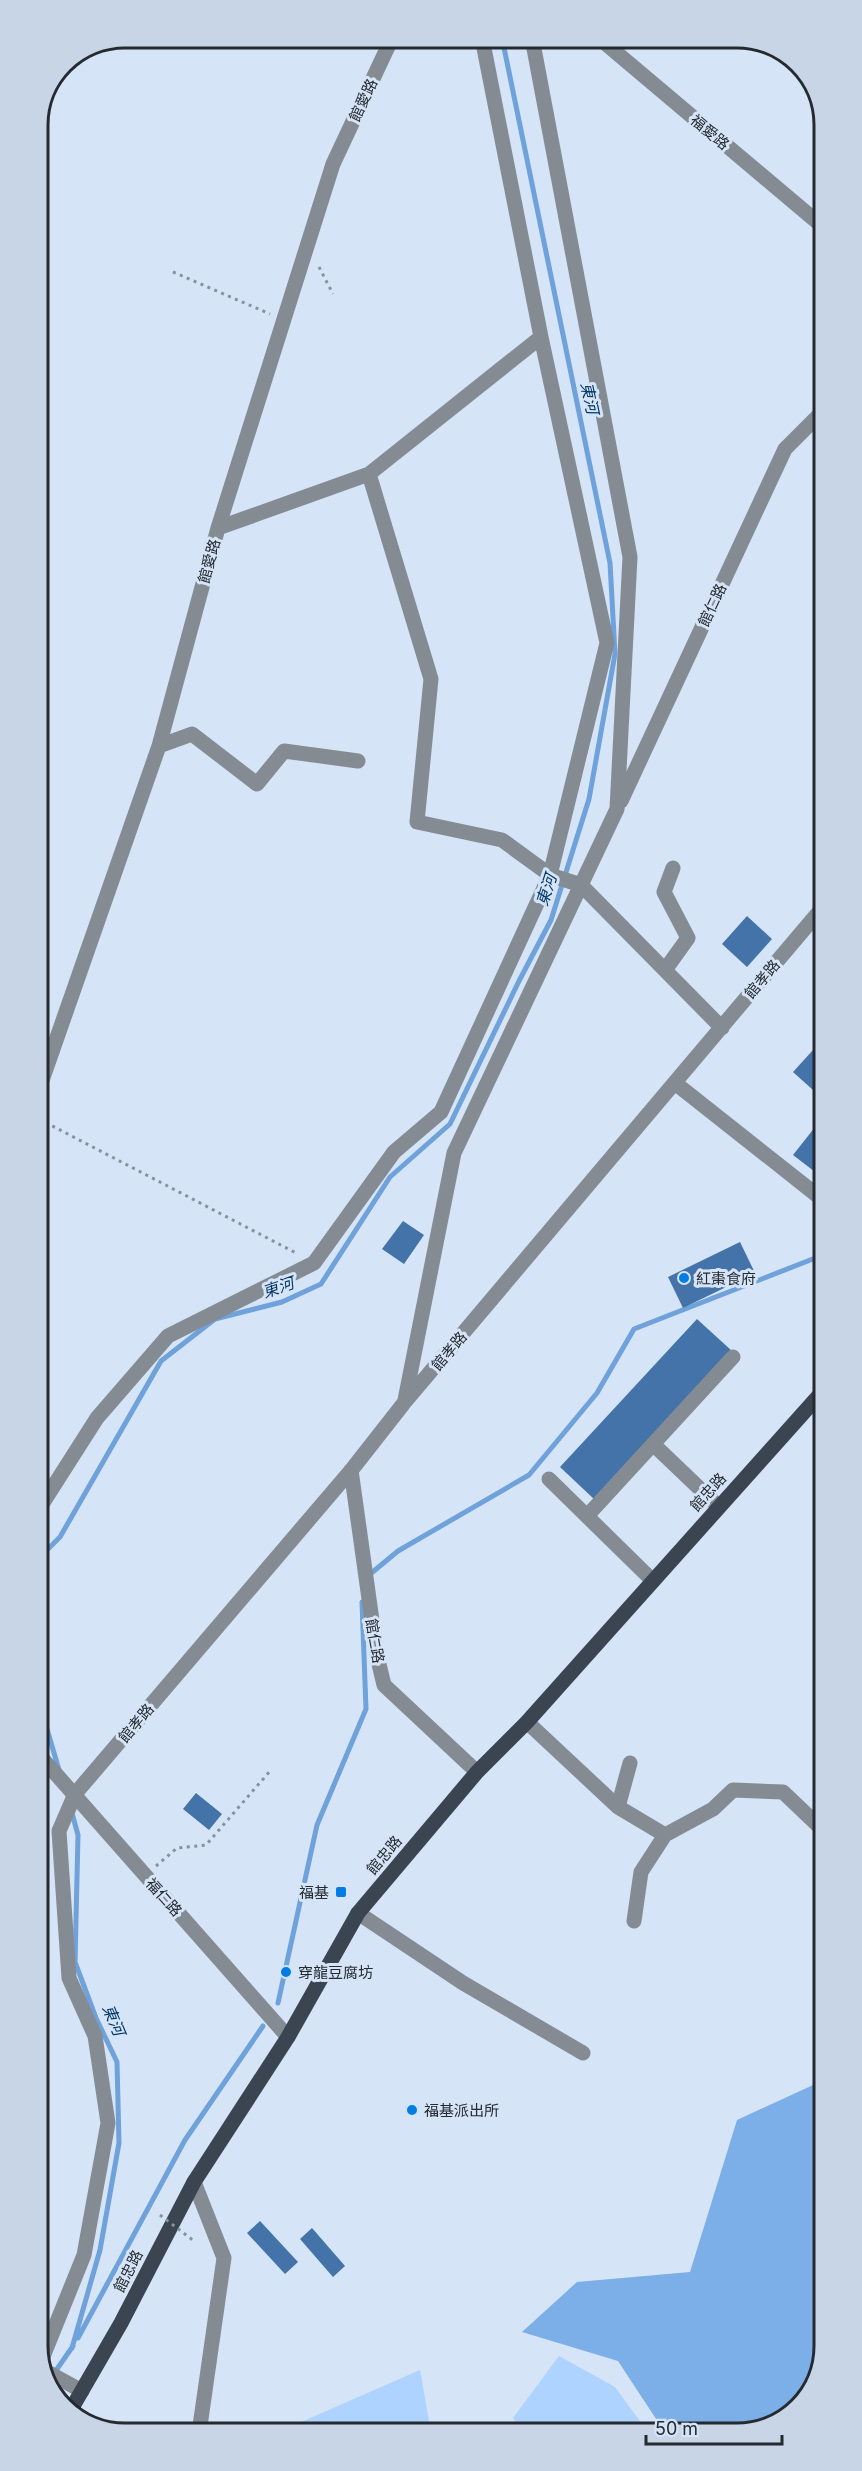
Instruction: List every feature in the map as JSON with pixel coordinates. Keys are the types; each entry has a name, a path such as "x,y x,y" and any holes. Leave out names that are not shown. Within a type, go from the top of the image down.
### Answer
{"main road":[{"name":"館忠路","path":"74,2404 121,2323 194,2182 288,2037 358,1913 477,1772 527,1722 814,1401"}],"street":[{"name":"館愛路","path":"48,1063 159,746 218,528 333,164 387,48"},
{"path":"48,1495 97,1418 168,1336 314,1263 394,1152 441,1112 550,876 607,643 541,338 484,48"},
{"path":"534,48 630,557 617,809"},
{"name":"福愛路","path":"611,48 814,219"},
{"path":"218,528 369,474 541,338"},
{"name":"館仁路","path":"404,1403 454,1154 785,449 814,419"},
{"path":"369,474 431,679 417,822 502,840 550,876 581,885 722,1028"},
{"path":"159,746 192,734 257,784 284,751 358,761"},
{"path":"664,970 688,938 664,892 673,868"},
{"name":"館孝路","path":"48,2346 84,2255 108,2123 95,2036 69,1978 59,1831 75,1794 351,1470 404,1403 814,918"},
{"path":"675,1083 814,1193"},
{"path":"587,1516 733,1357"},
{"path":"653,1444 719,1507"},
{"name":"館仁路","path":"351,1470 377,1656 384,1685 477,1772"},
{"path":"549,1479 653,1581"},
{"path":"527,1722 618,1807 665,1836"},
{"path":"618,1807 630,1763"},
{"name":"福仁路","path":"48,1765 288,2037"},
{"path":"633,1921 641,1872 665,1836 713,1809 733,1790 783,1792 814,1821"},
{"path":"358,1913 463,1983 583,2053"},
{"path":"194,2182 224,2258 200,2423"},
{"path":"53,2374 82,2391"}],"path":[{"path":"307,245 333,294"},
{"path":"173,272 284,320"},
{"path":"48,1124 314,1263"},
{"path":"145,1875 177,1848 206,1845 270,1771"},
{"path":"160,2216 194,2241"}],"shaded area":[{"path":"814,2085 813,2361 804,2385 792,2401 771,2415 737,2423 659,2423 618,2361 522,2332 577,2282 690,2272 737,2120"},
{"path":"559,2356 615,2387 641,2423 517,2423 513,2418"},
{"path":"420,2370 429,2423 299,2423"}],"building":[{"path":"747,916 772,939 747,967 722,944"},
{"path":"814,1049 814,1091 793,1072"},
{"path":"814,1128 814,1171 793,1155"},
{"path":"403,1221 424,1235 404,1264 382,1249"},
{"path":"740,1242 755,1273 683,1308 668,1277"},
{"path":"697,1319 732,1351 595,1500 560,1467"},
{"path":"196,1793 222,1814 209,1830 183,1809"},
{"path":"260,2221 298,2262 285,2274 247,2233"},
{"path":"312,2228 345,2266 333,2277 300,2239"}],"waterway":[{"name":"東河","path":"48,1549 60,1537 161,1361 215,1319 282,1302 321,1284 390,1177 450,1124 551,920 589,799 615,654 610,563 504,48"},
{"path":"369,1575 398,1551 529,1475 597,1393 634,1329 814,1259"},
{"path":"278,2003 317,1825 366,1709 362,1602"},
{"name":"東河","path":"48,1732 59,1770"},
{"name":"東河","path":"72,1813 78,1835 75,1962 96,2018 117,2062 119,2143 100,2250 72,2348"},
{"path":"78,2338 185,2140 263,2026"},
{"path":"53,2374 73,2346"}],"place":[{"name":"紅棗食府","path":"684,1278"},
{"name":"福基","path":"341,1892"},
{"name":"穿龍豆腐坊","path":"286,1972"},
{"name":"福基派出所","path":"412,2110"}]}
